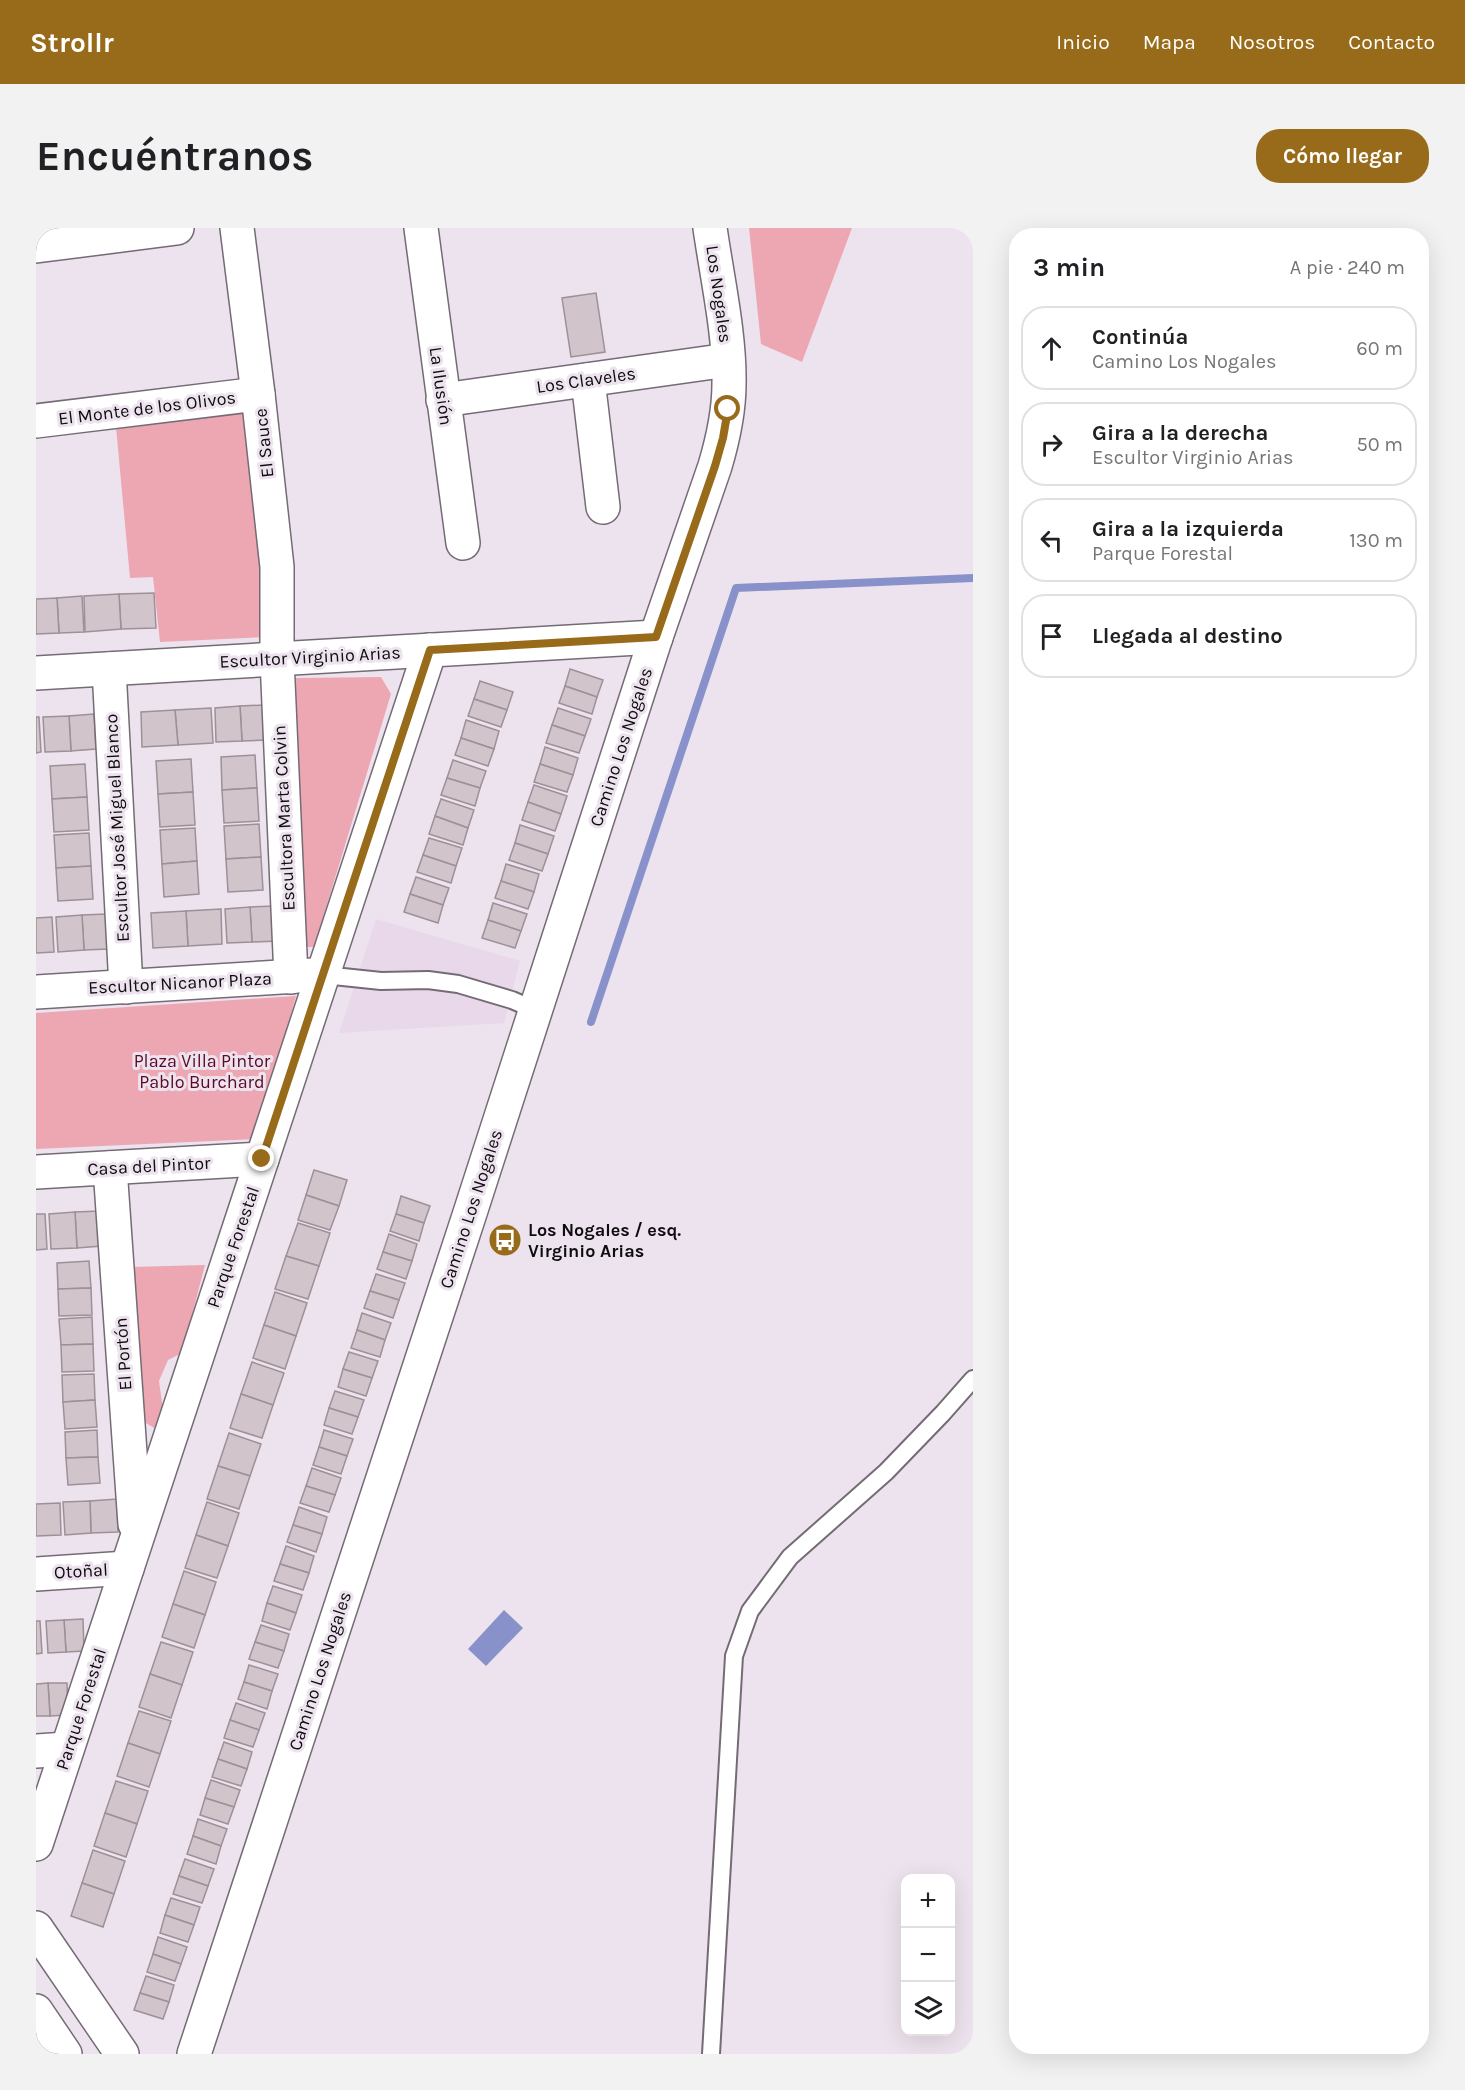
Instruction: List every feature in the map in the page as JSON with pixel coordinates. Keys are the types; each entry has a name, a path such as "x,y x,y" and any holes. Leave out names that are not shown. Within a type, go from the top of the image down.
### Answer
{"street":[{"path":"36,246 177,228"},
{"name":"El Sauce","path":"237,228 277,567 277,659"},
{"name":"La Ilusión","path":"421,228 463,543"},
{"name":"Los Nogales","path":"710,228 728,360"},
{"name":"Los Claveles","path":"443,399 728,360"},
{"name":"Camino Los Nogales","path":"194,2054 656,637 715,466 728,409 728,360"},
{"path":"588,380 603,507"},
{"name":"El Monte de los Olivos","path":"36,421 258,394"},
{"name":"Escultor Virginio Arias","path":"36,673 656,637"},
{"name":"Parque Forestal","path":"36,1845 52,1750 132,1554 430,650"},
{"name":"Escultora Marta Colvin","path":"277,659 291,977"},
{"name":"Escultor José Miguel Blanco","path":"109,669 126,987"},
{"name":"Escultor Nicanor Plaza","path":"36,992 324,975"},
{"name":"Casa del Pintor","path":"36,1172 262,1159"},
{"name":"El Portón","path":"110,1168 132,1554"},
{"name":"Otoñal","path":"36,1574 132,1554"},
{"path":"36,1928 122,2054"},
{"path":"36,2011 65,2054"}],"lane":[{"path":"324,975 381,981 428,980 458,984 512,1000 535,1010"},
{"path":"711,2054 734,1656 750,1611 790,1557 886,1472 944,1413 973,1379"}],"shaded area":[{"path":"376,919 520,961 504,1023 339,1033"}],"green space":[{"path":"749,228 852,228 802,362 761,344"},
{"path":"243,408 252,462 267,637 160,642 153,577 130,578 116,427"},
{"path":"381,677 391,694 314,947 298,947 296,678"},
{"name":"Plaza Villa Pintor Pablo Burchard","path":"296,996 256,1139 36,1149 36,1013"},
{"path":"205,1265 182,1353 168,1360 159,1381 163,1410 161,1432 134,1416 130,1267"}],"water":[{"path":"504,1610 523,1628 486,1666 468,1649"}],"building":[{"path":"596,293 605,352 571,357 562,298"},
{"path":"154,593 156,628 121,629 119,594"},
{"path":"119,594 121,629 85,632 84,596"},
{"path":"82,596 84,632 59,633 57,598"},
{"path":"57,598 59,633 36,634 36,599"},
{"path":"570,669 603,680 597,697 565,686"},
{"path":"480,681 513,692 507,710 474,699"},
{"path":"565,686 597,697 592,714 559,703"},
{"path":"474,699 507,710 501,727 468,716"},
{"path":"265,705 267,740 242,741 240,706"},
{"path":"240,706 242,741 216,742 215,708"},
{"path":"211,708 213,743 178,745 175,710"},
{"path":"558,708 591,719 585,736 552,725"},
{"path":"175,710 178,745 142,747 141,712"},
{"path":"94,714 96,749 71,751 69,716"},
{"path":"69,716 71,751 45,752 43,717"},
{"path":"36,717 39,717 41,752 36,753"},
{"path":"466,720 499,731 494,749 461,738"},
{"path":"552,725 585,736 579,753 546,743"},
{"path":"461,738 494,749 488,766 455,755"},
{"path":"545,747 578,758 573,775 540,764"},
{"path":"255,755 257,788 222,790 221,757"},
{"path":"191,759 193,792 158,794 156,761"},
{"path":"453,760 486,771 480,788 447,778"},
{"path":"85,764 87,797 52,799 50,766"},
{"path":"540,764 573,775 567,792 534,782"},
{"path":"447,778 480,788 475,806 441,795"},
{"path":"534,785 567,796 561,814 528,802"},
{"path":"257,788 259,821 224,823 222,790"},
{"path":"193,792 195,825 160,827 158,794"},
{"path":"87,797 89,830 54,832 52,799"},
{"path":"441,799 474,810 468,828 435,816"},
{"path":"528,802 561,814 555,831 522,820"},
{"path":"435,816 468,828 463,845 429,834"},
{"path":"259,824 261,857 226,859 224,826"},
{"path":"520,825 554,836 548,854 515,843"},
{"path":"195,828 197,861 162,864 160,830"},
{"path":"89,833 91,866 56,868 54,835"},
{"path":"429,838 462,848 456,866 423,855"},
{"path":"515,843 548,854 542,871 509,860"},
{"path":"423,855 456,866 451,883 417,872"},
{"path":"261,857 263,890 228,892 226,859"},
{"path":"197,861 199,894 164,897 162,864"},
{"path":"506,864 539,874 534,892 501,881"},
{"path":"91,866 93,899 58,901 56,868"},
{"path":"416,877 449,888 443,905 410,894"},
{"path":"501,881 534,892 528,909 495,898"},
{"path":"410,894 443,905 438,923 404,912"},
{"path":"493,903 527,914 521,931 488,920"},
{"path":"276,906 278,941 252,942 250,907"},
{"path":"250,907 252,942 227,943 225,909"},
{"path":"221,909 222,944 188,946 186,911"},
{"path":"186,911 188,946 153,948 151,913"},
{"path":"107,914 109,949 84,950 82,915"},
{"path":"82,915 84,950 58,952 56,917"},
{"path":"52,917 54,952 36,953 36,918"},
{"path":"488,920 521,931 515,948 482,938"},
{"path":"314,1170 347,1180 339,1206 306,1195"},
{"path":"306,1195 339,1206 330,1230 298,1220"},
{"path":"401,1196 430,1206 424,1223 396,1214"},
{"path":"100,1211 102,1246 77,1248 75,1212"},
{"path":"75,1212 77,1248 51,1249 49,1214"},
{"path":"36,1214 45,1214 47,1249 36,1250"},
{"path":"396,1214 424,1223 419,1241 390,1231"},
{"path":"298,1223 330,1233 319,1266 286,1256"},
{"path":"389,1234 417,1244 412,1261 383,1252"},
{"path":"383,1252 412,1261 406,1279 377,1269"},
{"path":"286,1256 319,1266 308,1299 275,1289"},
{"path":"89,1261 91,1288 58,1289 57,1263"},
{"path":"376,1274 405,1283 399,1300 370,1291"},
{"path":"91,1288 92,1315 59,1316 58,1289"},
{"path":"370,1291 399,1300 393,1318 364,1308"},
{"path":"275,1292 307,1303 296,1336 264,1325"},
{"path":"362,1313 391,1323 385,1340 357,1330"},
{"path":"92,1317 93,1344 61,1345 59,1319"},
{"path":"264,1325 296,1336 285,1369 253,1358"},
{"path":"357,1330 385,1340 380,1357 351,1348"},
{"path":"93,1344 94,1371 62,1372 61,1345"},
{"path":"349,1352 378,1361 372,1378 343,1369"},
{"path":"252,1362 284,1373 273,1405 241,1394"},
{"path":"343,1369 372,1378 366,1396 338,1387"},
{"path":"94,1374 95,1400 63,1402 62,1375"},
{"path":"335,1391 364,1400 358,1417 329,1408"},
{"path":"241,1394 273,1405 262,1438 230,1428"},
{"path":"95,1400 97,1427 65,1429 63,1402"},
{"path":"329,1408 358,1417 352,1434 324,1425"},
{"path":"97,1430 98,1457 66,1458 65,1432"},
{"path":"324,1430 353,1439 347,1456 319,1447"},
{"path":"229,1433 261,1444 250,1476 218,1466"},
{"path":"319,1447 347,1456 341,1474 313,1465"},
{"path":"98,1457 100,1483 68,1485 66,1458"},
{"path":"218,1466 250,1476 239,1509 207,1499"},
{"path":"312,1468 341,1478 335,1495 306,1486"},
{"path":"306,1486 335,1495 329,1512 300,1503"},
{"path":"117,1499 118,1532 91,1533 90,1501"},
{"path":"90,1501 91,1533 65,1535 63,1502"},
{"path":"207,1502 239,1513 228,1546 196,1535"},
{"path":"60,1503 61,1535 36,1536 36,1504"},
{"path":"299,1507 327,1517 322,1534 293,1525"},
{"path":"293,1525 322,1534 316,1552 287,1542"},
{"path":"196,1535 228,1546 217,1578 185,1568"},
{"path":"286,1546 314,1556 309,1573 280,1564"},
{"path":"280,1564 309,1573 303,1590 274,1581"},
{"path":"184,1571 216,1582 205,1615 173,1604"},
{"path":"273,1586 302,1595 296,1613 267,1603"},
{"path":"267,1603 296,1613 290,1630 262,1621"},
{"path":"173,1604 205,1615 194,1648 162,1637"},
{"path":"83,1619 84,1651 66,1652 64,1620"},
{"path":"64,1620 66,1652 48,1653 46,1621"},
{"path":"36,1621 40,1621 42,1653 36,1654"},
{"path":"261,1625 289,1634 284,1651 255,1642"},
{"path":"161,1642 193,1652 182,1685 150,1674"},
{"path":"255,1642 284,1651 278,1668 249,1659"},
{"path":"249,1665 278,1674 272,1691 244,1682"},
{"path":"150,1674 182,1685 171,1718 139,1707"},
{"path":"244,1682 272,1691 267,1709 238,1699"},
{"path":"48,1683 67,1683 68,1715 50,1716"},
{"path":"48,1683 50,1716 36,1716 36,1684"},
{"path":"236,1703 265,1713 259,1730 230,1720"},
{"path":"139,1711 171,1721 160,1754 128,1743"},
{"path":"230,1720 259,1730 253,1747 224,1738"},
{"path":"224,1742 252,1752 247,1769 218,1759"},
{"path":"128,1743 160,1754 149,1787 117,1776"},
{"path":"218,1759 247,1769 241,1786 212,1777"},
{"path":"211,1780 240,1790 234,1807 205,1798"},
{"path":"116,1781 148,1791 137,1824 105,1813"},
{"path":"205,1798 234,1807 228,1824 200,1815"},
{"path":"105,1813 137,1824 126,1857 94,1846"},
{"path":"198,1819 227,1829 221,1846 193,1836"},
{"path":"193,1836 221,1846 216,1864 187,1854"},
{"path":"93,1850 125,1861 114,1894 82,1883"},
{"path":"185,1859 214,1869 208,1886 179,1876"},
{"path":"179,1876 208,1886 202,1903 173,1894"},
{"path":"82,1883 114,1894 103,1927 71,1916"},
{"path":"171,1898 200,1907 194,1925 165,1915"},
{"path":"165,1915 194,1925 188,1942 160,1933"},
{"path":"158,1937 187,1947 181,1964 153,1954"},
{"path":"153,1954 181,1964 175,1981 147,1972"},
{"path":"146,1976 174,1985 169,2002 140,1993"},
{"path":"140,1993 169,2002 163,2019 134,2010"}],"waterway":[{"path":"591,1022 736,588 973,578"}],"place":[{"name":"Los Nogales / esq. Virginio Arias","path":"505,1240"}],"route":[{"path":"262,1159 430,650 656,637 715,466 728,409"}]}
